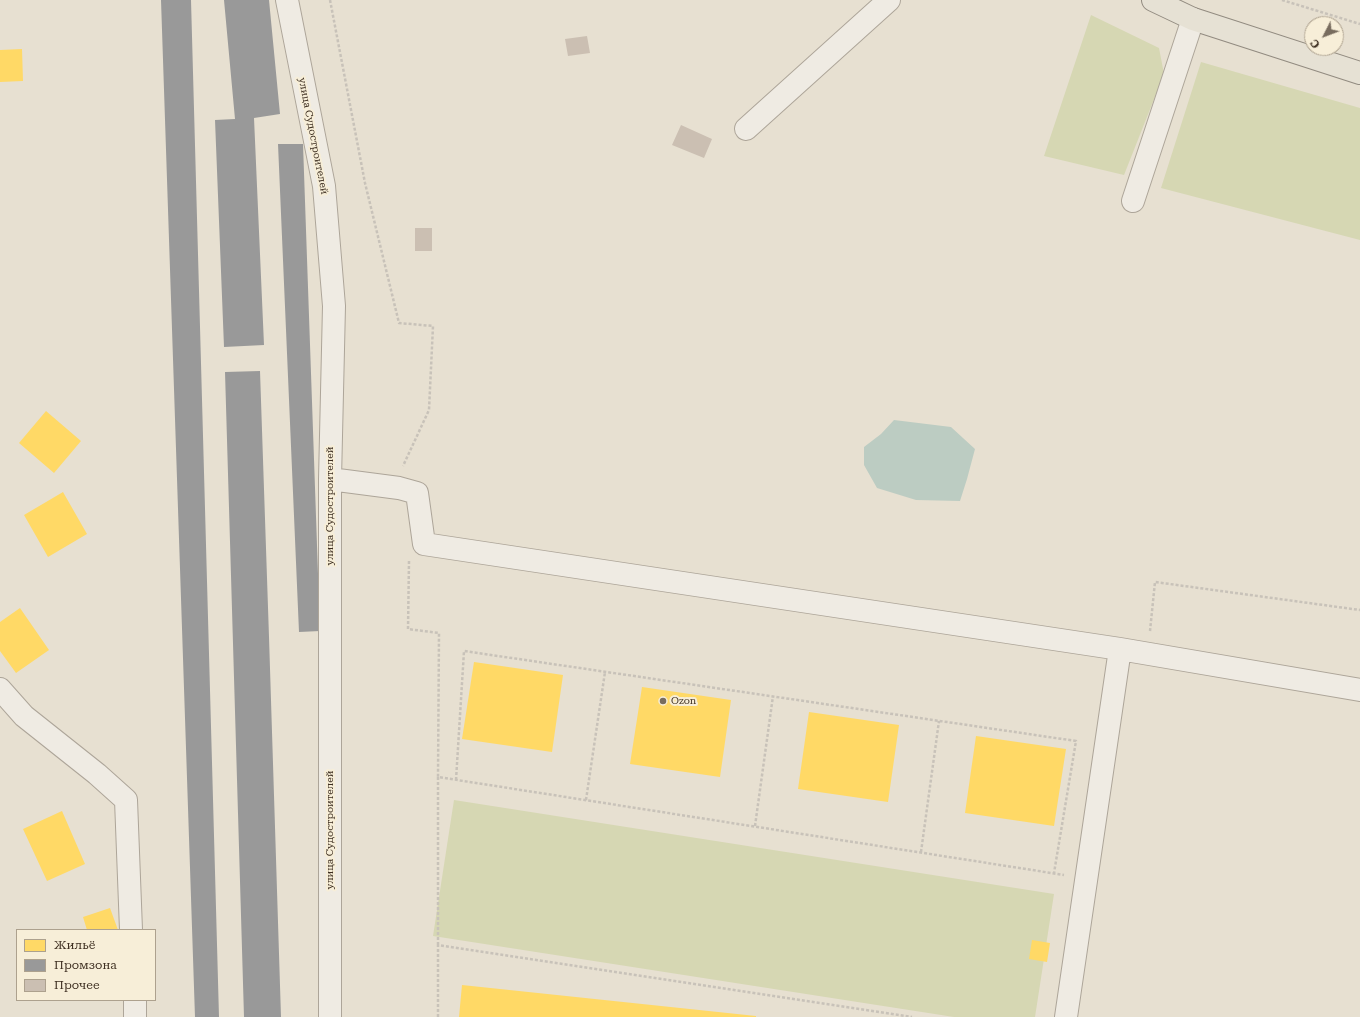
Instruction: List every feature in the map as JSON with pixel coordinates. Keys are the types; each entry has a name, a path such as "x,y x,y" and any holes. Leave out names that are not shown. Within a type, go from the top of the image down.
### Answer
{"main road":[{"path":"1153,0 1193,20 1360,73"}],"street":[{"name":"улица Судостроителей","path":"287,0 324,186 334,306 330,479 330,1017"},
{"path":"746,129 889,0"},
{"path":"1133,201 1193,20"},
{"path":"330,479 399,488 417,493 424,544 1120,649 1360,690"},
{"path":"1066,1017 1120,649"},
{"path":"0,689 24,716 97,774 126,800 132,929"},
{"path":"134,1001 135,1017"}],"path":[{"path":"330,0 365,183 399,323 433,326 429,410 403,463 399,488"},
{"path":"1282,0 1360,24"},
{"path":"409,554 408,629 439,633 438,1017"},
{"path":"1150,633 1155,582 1360,610"},
{"path":"456,780 464,651 1076,741 1054,873"},
{"path":"586,800 605,672"},
{"path":"755,826 773,696"},
{"path":"921,852 939,721"},
{"path":"438,777 1070,876"},
{"path":"438,945 912,1017"}],"green space":[{"path":"1091,15 1159,48 1164,74 1124,175 1044,156"},
{"path":"1201,62 1360,108 1360,240 1161,188"},
{"path":"454,800 1054,894 1035,1017 954,1017 433,936"}],"shaded area":[{"path":"894,420 951,427 975,449 960,501 916,500 877,488 864,465 864,447 881,434"}],"building: Жильё":[{"path":"22,49 23,81 0,82 0,50"},
{"path":"46,411 81,441 54,473 19,443"},
{"path":"63,492 87,534 48,557 24,515"},
{"path":"20,608 49,650 16,673 0,651 0,622"},
{"path":"474,662 563,675 552,752 462,739"},
{"path":"642,687 731,700 720,777 630,764"},
{"path":"809,712 899,725 888,802 798,789"},
{"path":"976,736 1066,749 1054,826 965,813"},
{"path":"62,811 85,864 47,881 23,829"},
{"path":"110,908 118,929 87,929 83,917"},
{"path":"1032,940 1050,943 1047,962 1029,959"},
{"path":"462,985 756,1016 756,1017 459,1017"}],"building: Промзона":[{"path":"161,0 191,0 219,1017 195,1017"},
{"path":"224,0 269,0 280,114 254,118 264,345 224,347 215,120 235,119"},
{"path":"278,144 303,144 320,631 299,632"},
{"path":"260,371 281,1017 244,1017 225,372"}],"building: Прочее":[{"path":"587,36 590,53 568,56 565,39"},
{"path":"681,125 712,139 704,158 672,145"},
{"path":"415,228 432,228 432,251 415,251"}],"place":[{"name":"Ozon","path":"663,701"}]}
